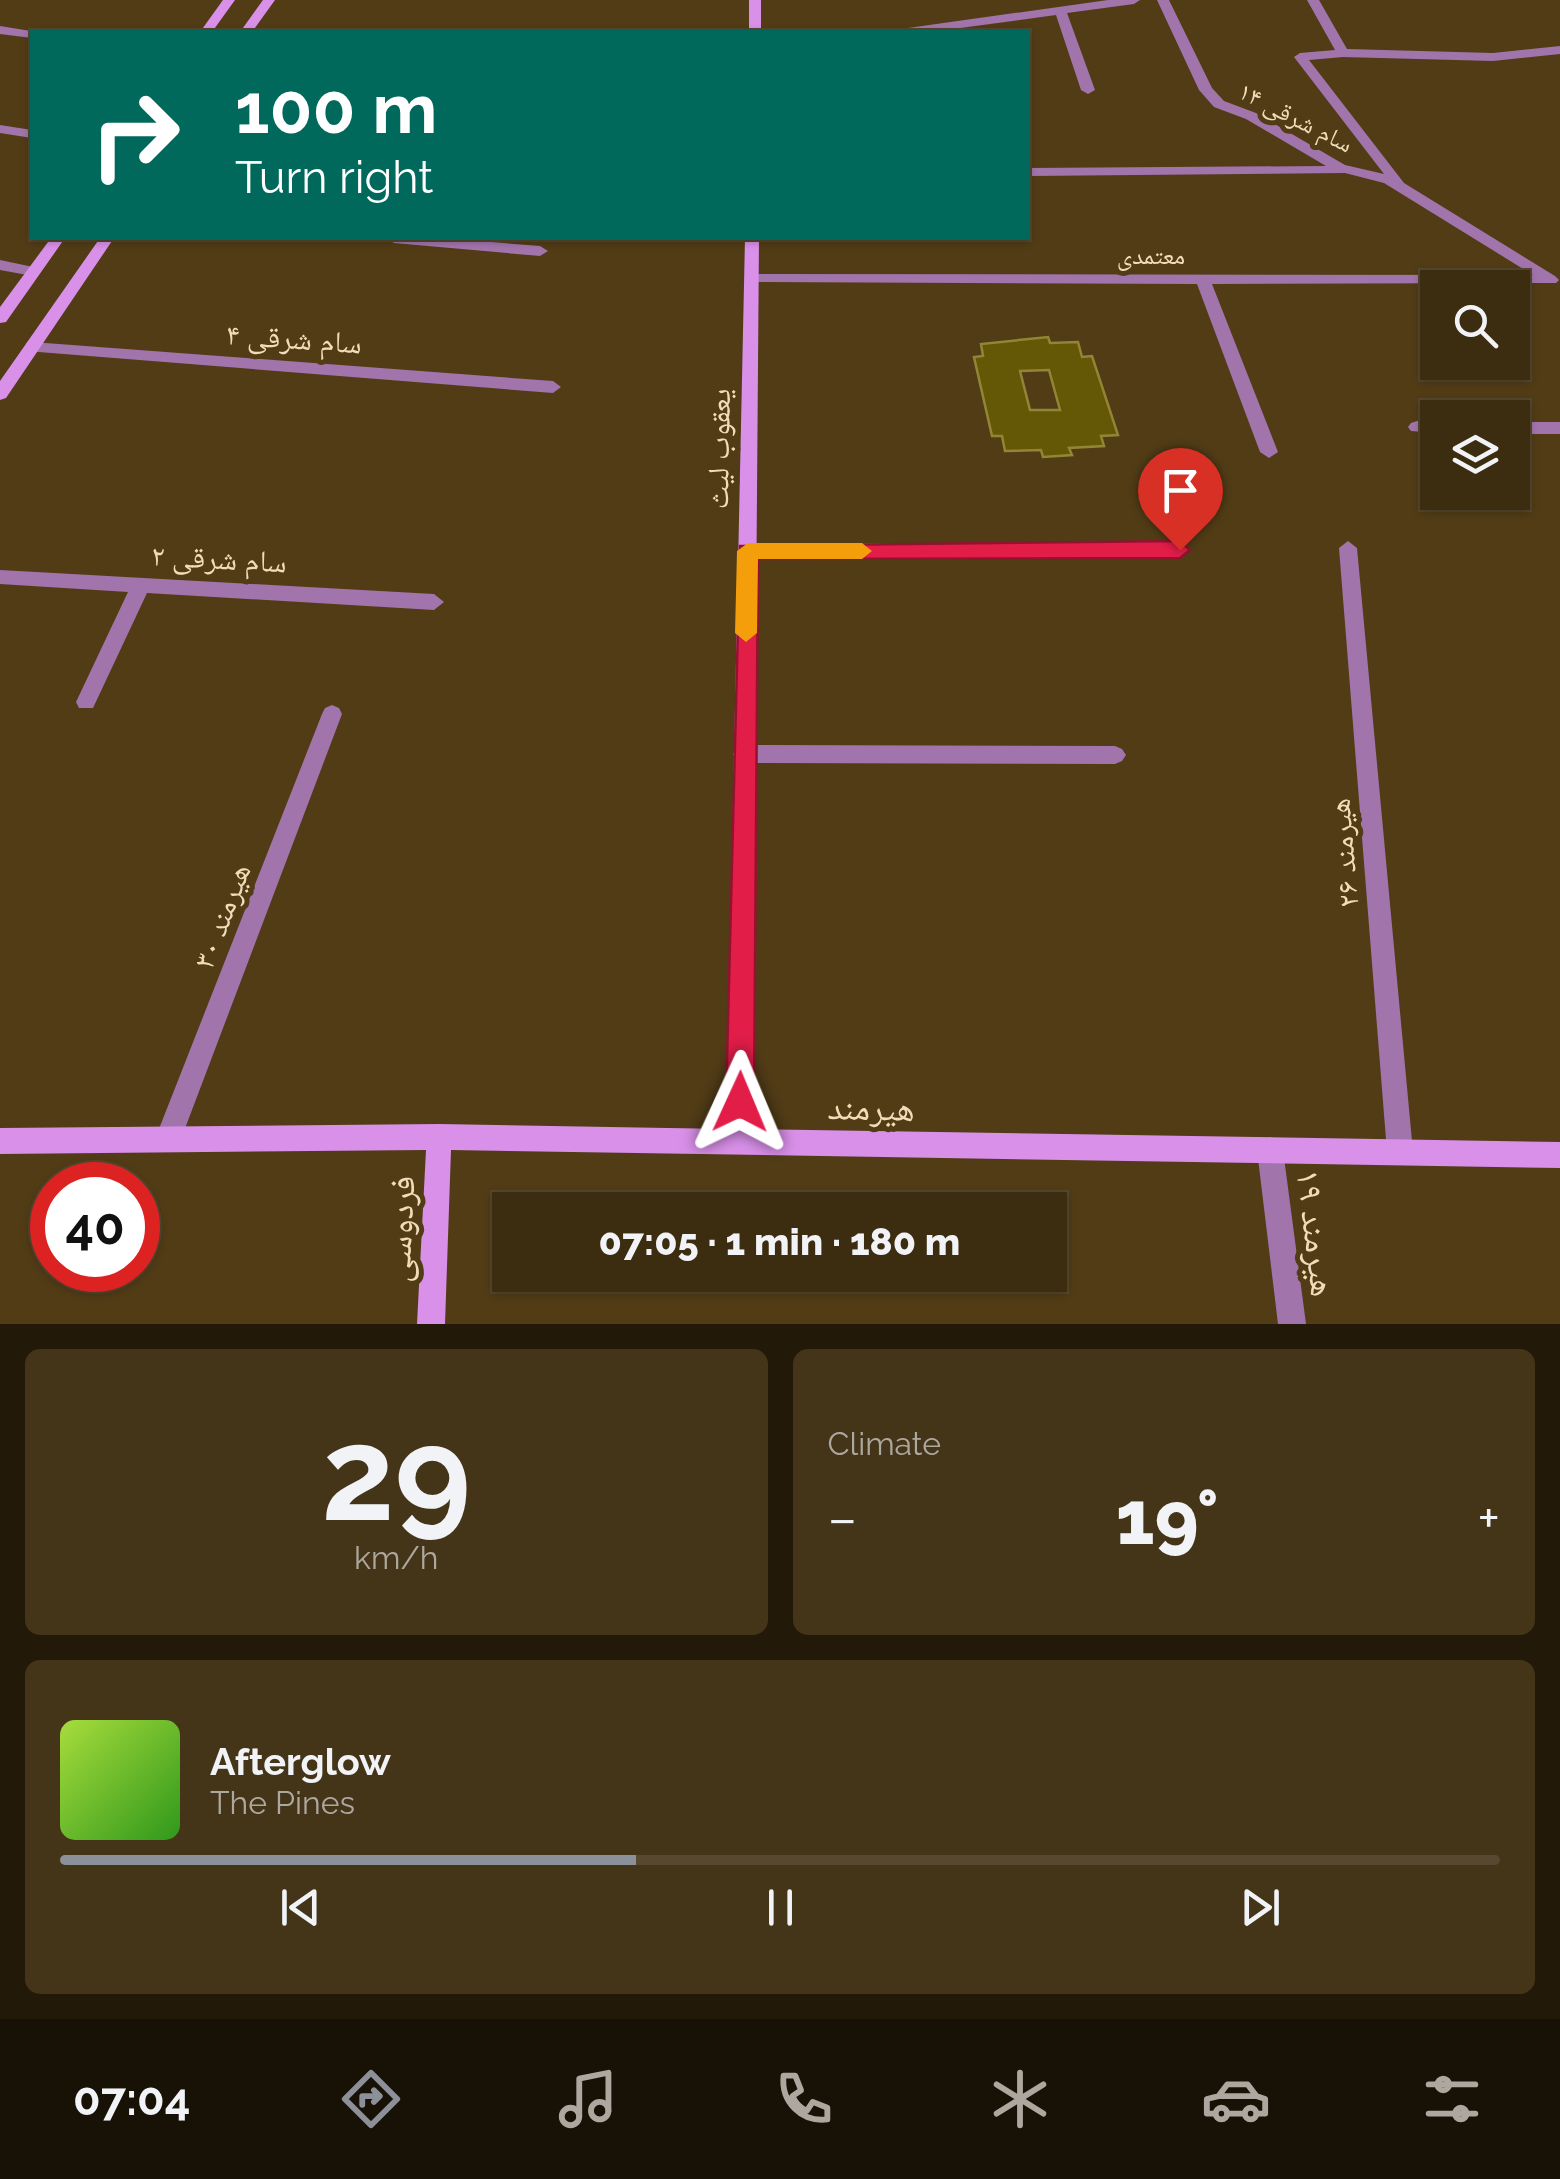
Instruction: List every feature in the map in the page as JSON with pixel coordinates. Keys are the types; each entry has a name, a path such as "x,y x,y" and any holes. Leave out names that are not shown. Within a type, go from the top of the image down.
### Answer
{"street":[{"path":"207,30 229,0"},
{"path":"247,30 268,0"},
{"path":"755,0 755,30"},
{"path":"922,30 1134,0"},
{"name":"سام شرقی ۱۴","path":"1163,0 1206,90 1219,104 1350,170 1400,186 1556,283"},
{"path":"1313,0 1343,53"},
{"path":"1060,10 1088,90"},
{"path":"0,30 30,34"},
{"path":"1400,186 1300,57 1343,53 1494,57 1560,50"},
{"path":"0,129 30,134"},
{"path":"1030,172 1350,170"},
{"path":"0,318 57,240"},
{"path":"0,394 103,240"},
{"path":"418,240 540,250"},
{"name":"یعقوب لیث","path":"740,1140 752,240"},
{"path":"0,265 34,272"},
{"name":"معتمدی","path":"751,279 1556,283"},
{"path":"1204,280 1269,452"},
{"name":"سام شرقی ۴","path":"32,346 552,387"},
{"path":"1530,428 1560,428"},
{"name":"هیرمند ۲۶","path":"1348,548 1400,1152"},
{"path":"748,551 1180,550"},
{"name":"سام شرقی ۲","path":"0,577 434,602"},
{"path":"86,702 142,585"},
{"name":"هیرمند ۳۰","path":"168,1139 332,714"},
{"path":"744,754 1115,755"},
{"name":"هیرمند","path":"0,1141 439,1137 1560,1155"},
{"name":"فردوسی","path":"430,1324 439,1137"},
{"name":"هیرمند ۱۹","path":"1270,1150 1292,1324"}],"building":[{"path":"1048,337 1050,343 1078,342 1082,357 1092,356 1118,435 1101,436 1104,446 1069,448 1072,455 1043,457 1041,450 1005,451 1002,436 992,436 974,357 983,356 981,344","holes":["1049,370 1060,410 1030,410 1020,371"]}],"slow traffic":[{"path":"746,633 748,551 862,551"}],"route":[{"path":"740,1102 748,551 1180,550"}]}
